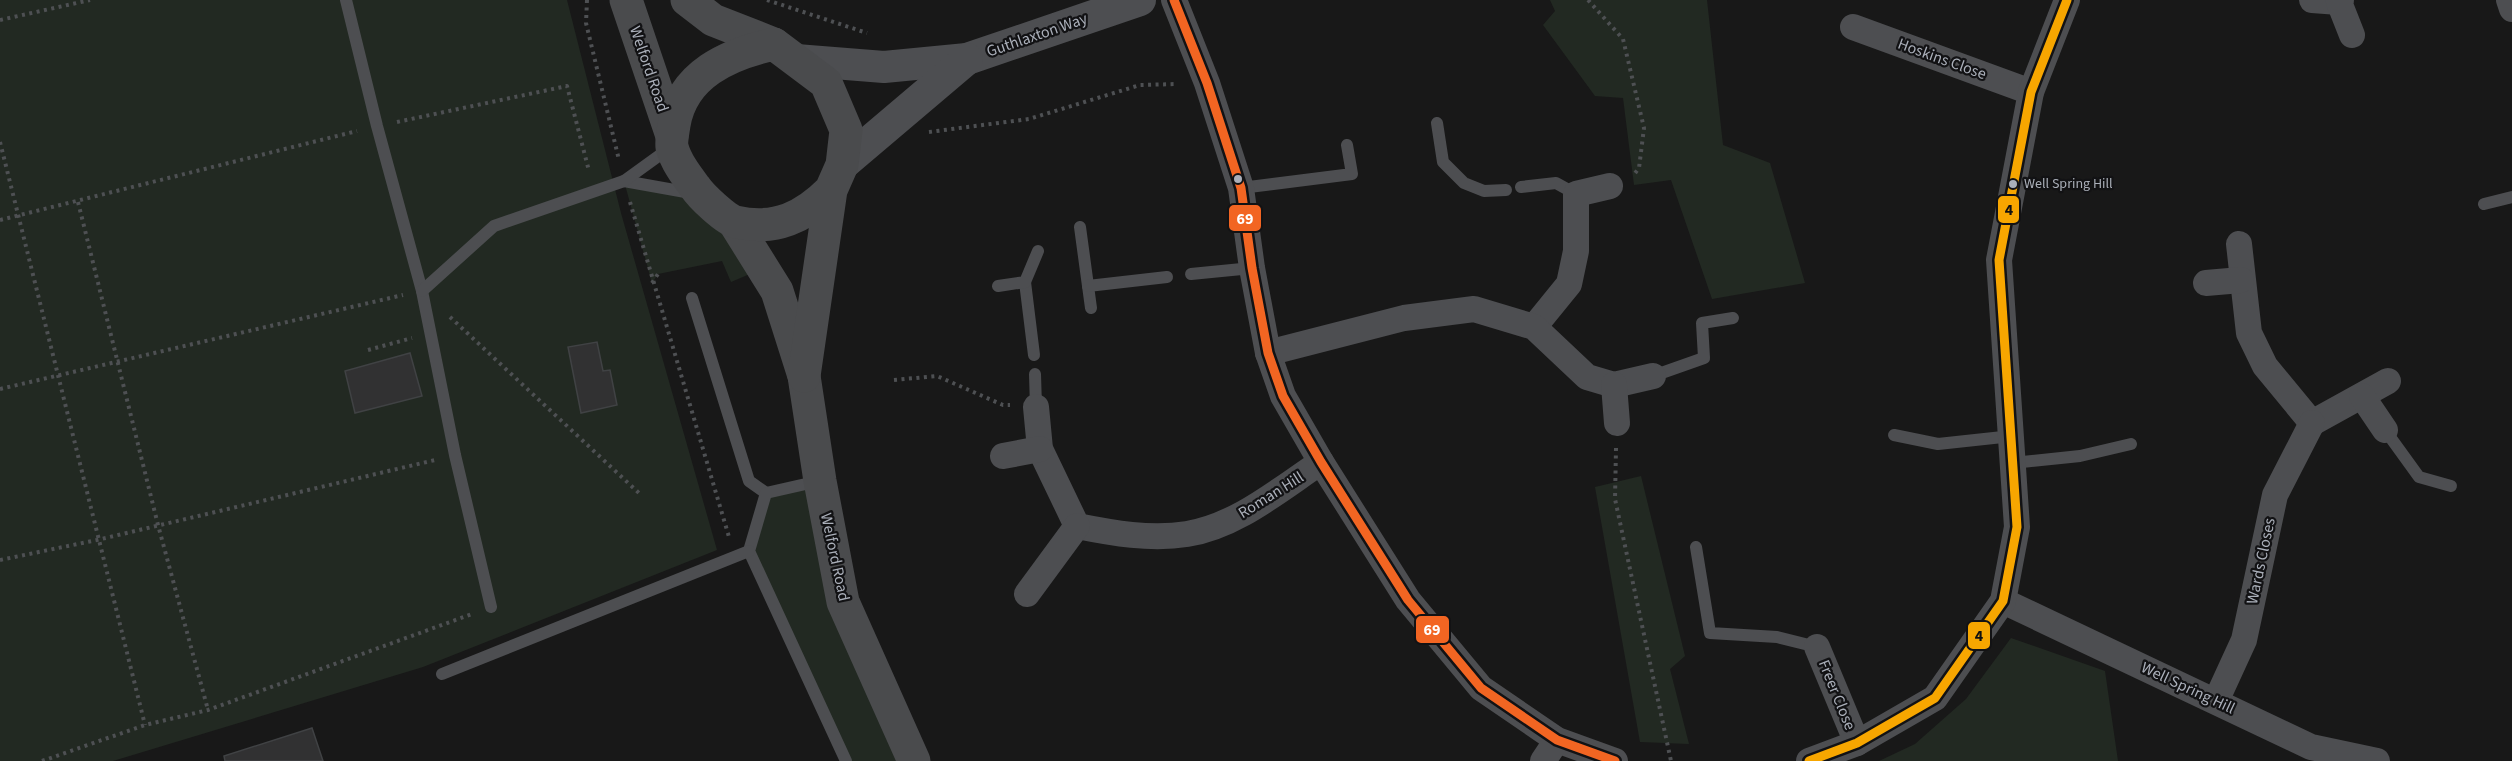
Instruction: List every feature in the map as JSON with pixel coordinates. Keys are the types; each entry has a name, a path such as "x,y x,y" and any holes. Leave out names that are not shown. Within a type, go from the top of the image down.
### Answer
{"main road":[{"name":"Welford Road","path":"626,0 672,142"},
{"path":"687,0 713,20 785,52 826,83 846,130 836,178 811,210 778,223 734,222 700,195 681,168 672,142 680,106 696,81 714,64 746,50 785,52"},
{"name":"Welford Road","path":"804,376 836,178"},
{"name":"Welford Road","path":"734,222 777,291 804,376 820,481 843,602 914,761"}],"street":[{"name":"Guthlaxton Way","path":"785,52 884,68 967,59 1140,0"},
{"path":"1174,0 1207,83 1241,188 1252,268 1268,353 1283,396 1321,462 1408,600 1481,688 1550,751 1615,761"},
{"path":"1809,761 1857,743 1935,698 2003,601 2017,527 1999,260 2031,92 2067,0"},
{"path":"2312,0 2340,1 2352,36"},
{"path":"2508,0 2512,9"},
{"name":"Hoskins Close","path":"1853,27 2031,92"},
{"name":"Guthlaxton Way","path":"836,178 901,113 967,59"},
{"path":"1534,327 1569,284 1576,251 1576,194 1610,186"},
{"path":"2239,244 2241,280 2249,333 2265,366 2312,423 2388,381"},
{"path":"2206,284 2241,280"},
{"path":"1268,353 1404,318 1474,309 1534,327 1587,377 1614,385 1653,376"},
{"path":"1614,385 1617,423"},
{"path":"2362,396 2385,430"},
{"path":"1027,594 1077,526 1040,449 1036,407"},
{"name":"Wards Closes","path":"2216,701 2244,640 2275,495 2312,423"},
{"path":"1003,456 1040,449"},
{"name":"Roman Hill","path":"1077,526 1124,535 1188,534 1240,516 1321,462"},
{"name":"Well Spring Hill","path":"2003,601 2216,701 2308,754 2377,761"},
{"name":"Freer Close","path":"1817,647 1857,743"}],"lane":[{"path":"346,0 377,126 422,291 455,455 491,607"},
{"path":"1437,123 1443,162 1464,183 1484,191 1506,190"},
{"path":"422,291 494,226 624,182 672,142"},
{"path":"1241,188 1352,174 1347,145"},
{"path":"624,182 700,195"},
{"path":"1521,187 1556,183 1576,194"},
{"path":"2484,204 2512,197"},
{"path":"1080,226 1091,308"},
{"path":"1034,355 1025,282 1038,251"},
{"path":"1191,274 1252,268"},
{"path":"1088,286 1167,277"},
{"path":"998,286 1025,282"},
{"path":"692,297 749,481 766,493 820,481"},
{"path":"1653,376 1704,358 1702,323 1733,318"},
{"path":"1035,374 1036,407"},
{"path":"2385,430 2419,477 2451,486"},
{"path":"1894,435 1938,444 2012,436"},
{"path":"2013,463 2080,456 2131,444"},
{"path":"766,493 749,551 846,761"},
{"path":"1696,547 1710,633 1777,637 1817,647"},
{"path":"442,674 734,555 749,551"}],"path":[{"path":"0,20 90,0"},
{"path":"587,0 586,23 624,182 734,555"},
{"path":"767,0 886,38 884,68"},
{"path":"1588,0 1623,39 1644,128 1639,168 1635,175 1610,186"},
{"path":"901,113 919,132 948,130 1029,119 1140,85 1207,83"},
{"path":"0,220 377,126 567,86 595,192"},
{"path":"0,142 97,540 145,725"},
{"path":"78,202 119,360 158,525 208,710"},
{"path":"652,283 658,274"},
{"path":"0,389 422,291 640,494"},
{"path":"368,350 430,333"},
{"path":"894,380 938,376 1003,405 1036,407"},
{"path":"1617,423 1615,500 1671,761"},
{"path":"0,560 97,540 455,455"},
{"path":"42,761 145,725 208,710 491,607"}],"shaded area":[{"path":"0,0 567,0 621,213 717,550 423,667 113,761 0,761"},
{"path":"1550,0 1707,0 1723,145 1770,163 1805,283 1712,299 1671,180 1634,185 1623,98 1595,96 1543,25 1555,11"},
{"path":"624,181 700,195 764,268 731,282 722,261 658,274 652,283"},
{"path":"1641,476 1685,656 1670,669 1689,744 1640,742 1595,487"},
{"path":"820,481 914,761 846,761 749,551 766,493"},
{"path":"2011,638 2105,671 2118,761 1879,761 1915,744 1966,699"}],"building":[{"path":"597,342 603,371 610,370 617,405 581,413 568,347"},
{"path":"410,353 422,396 355,413 345,371"},
{"path":"312,728 323,761 225,761 224,756"}],"transit line":[{"name":"69","path":"1174,0 1207,83 1241,188 1252,268 1268,353 1283,396 1321,462 1408,600 1481,688 1557,740 1615,761"},
{"name":"4","path":"1809,761 1857,743 1935,698 2003,601 2017,527 1999,260 2031,92 2067,0"}],"place":[{"name":"Well Spring Hill","path":"2013,184"}]}
